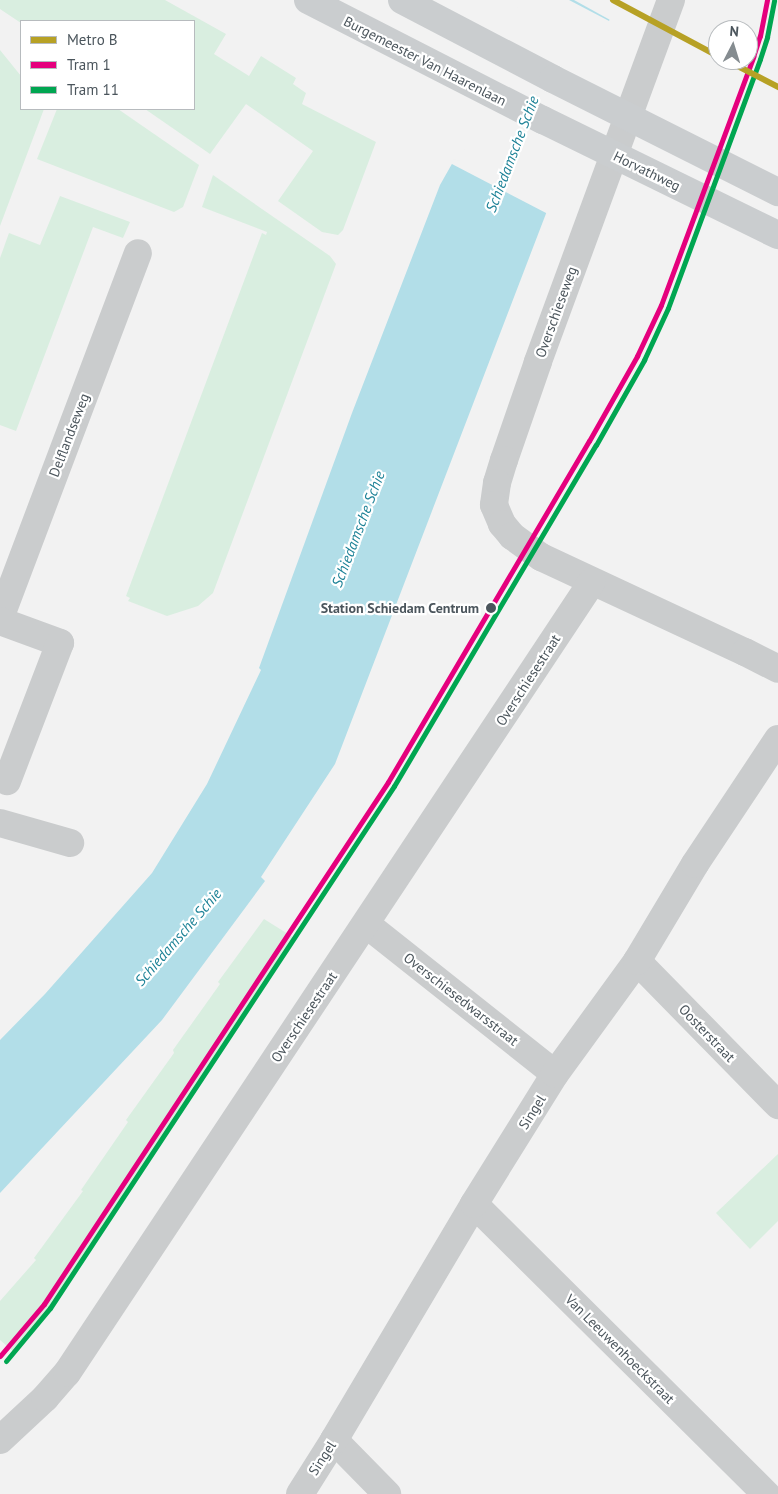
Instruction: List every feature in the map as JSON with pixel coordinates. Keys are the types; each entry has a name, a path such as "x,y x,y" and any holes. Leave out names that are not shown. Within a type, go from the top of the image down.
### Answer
{"main road":[{"name":"Burgemeester Van Haarenlaan","path":"308,0 543,120"},
{"path":"411,5 778,192"},
{"name":"Horvathweg","path":"543,120 778,235"}],"street":[{"name":"Overschieseweg","path":"671,0 532,380 499,475 494,505 502,524 512,536 541,557 778,669"},
{"name":"Delflandseweg","path":"7,781 60,643 0,619 138,252"},
{"name":"Overschiesestraat","path":"0,1440 45,1398 67,1373 592,582"},
{"name":"Singel","path":"300,1494 474,1204 555,1074 637,960 695,864 778,738"},
{"path":"0,823 70,843"},
{"name":"Overschiesedwarsstraat","path":"366,924 555,1074"},
{"name":"Oosterstraat","path":"637,960 778,1105"},
{"name":"Van Leeuwenhoeckstraat","path":"474,1204 766,1494"},
{"path":"334,1440 387,1494"}],"green space":[{"path":"0,0 165,0 226,34 214,54 249,76 261,56 296,78 293,84 306,93 302,104 376,142 343,230 338,235 322,232 278,201 313,151 246,104 210,154 146,110 195,110 195,20 20,20 20,22 0,9"},
{"path":"0,50 20,75 20,110 44,110 0,226"},
{"path":"57,110 119,110 199,165 183,207 174,212 37,159"},
{"path":"213,175 330,256 336,264 213,593 198,606 167,616 128,601 130,598 126,596 262,233 266,235 267,232 202,207"},
{"path":"60,196 130,222 123,238 93,227 16,431 0,425 0,258 9,233 40,245"},
{"path":"264,919 296,939 80,1267 53,1306 15,1353 0,1340 0,1301 36,1260 34,1258 83,1191 81,1190 128,1122 126,1120 220,984 218,982"},
{"path":"778,1154 778,1221 750,1249 716,1213"}],"water":[{"name":"Schiedamsche Schie","path":"523,0 617,0 539,206 547,211 335,764 261,877 265,881 162,1020 0,1193 0,1040 45,994 152,873 207,784 261,670 259,668 352,413 440,185 453,162 461,164"}],"pier":[{"path":"520,0 569,0 611,22 542,205 549,210 548,214 450,163 453,159 460,161"},
{"path":"574,0 619,0 612,21"}],"metro line":[{"name":"B","path":"613,0 708,51"},
{"name":"B","path":"745,70 778,87"}],"tram line":[{"name":"1","path":"0,1356 44,1304 388,782 589,441 637,356 661,305 753,57 760,36 767,0"},
{"name":"11","path":"6,1361 50,1308 394,786 596,445 644,360 668,308 760,59 767,37 774,1"}],"place":[{"name":"Station Schiedam Centrum","path":"491,608"}]}
